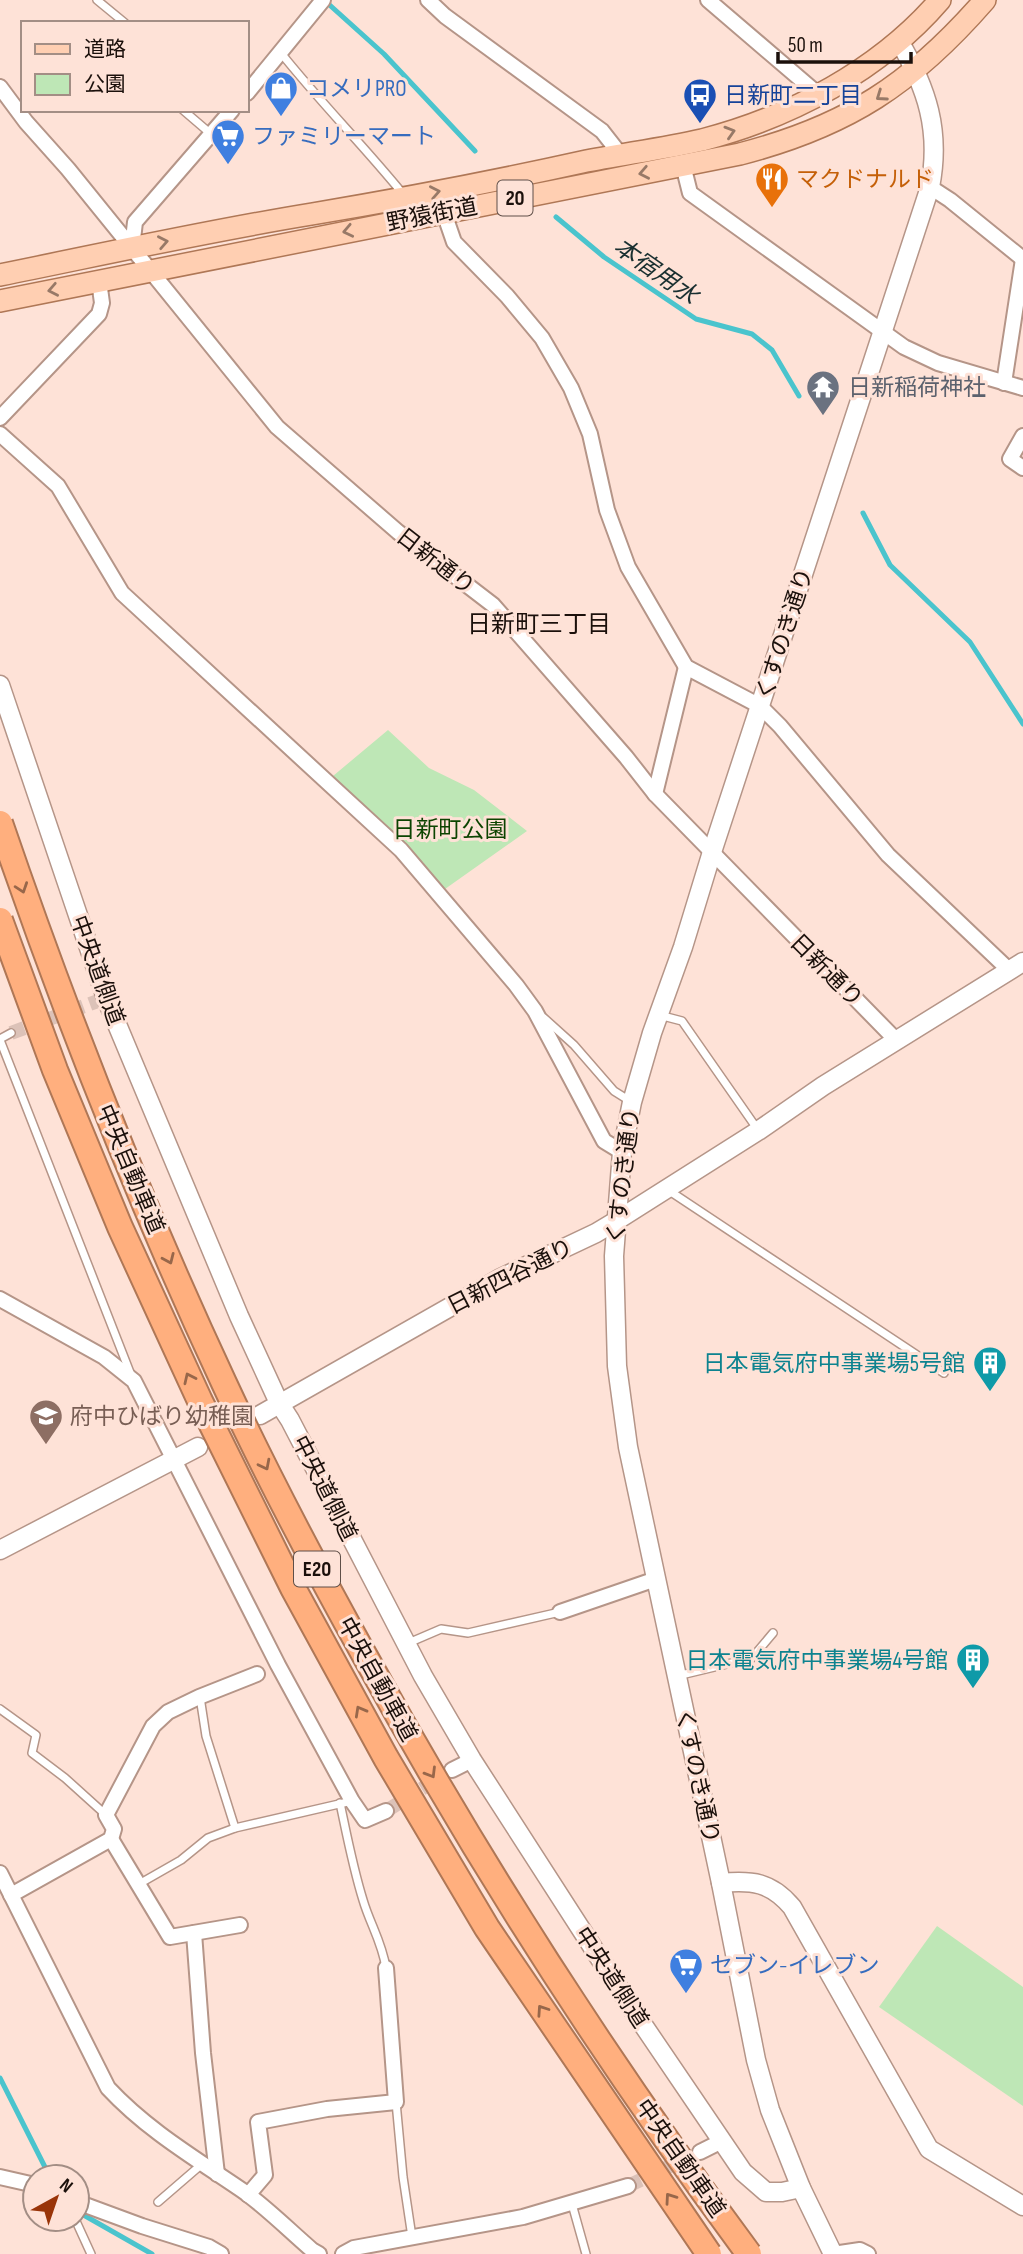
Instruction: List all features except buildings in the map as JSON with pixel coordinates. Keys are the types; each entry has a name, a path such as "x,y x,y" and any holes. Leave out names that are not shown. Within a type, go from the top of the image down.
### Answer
{"highway":[{"name":"中央自動車道","path":"0,823 37,932 149,1214 225,1385 321,1577 414,1745 516,1915 605,2051 749,2254"},
{"name":"中央自動車道","path":"0,920 55,1070 120,1227 200,1401 293,1588 386,1759 487,1928 709,2254"}],"main road":[{"name":"野猿街道","path":"0,275 700,140 739,129 819,95 871,62 924,19 940,0"},
{"name":"野猿街道","path":"0,300 779,144 815,131 872,102 916,69 957,32 985,0"}],"street":[{"path":"428,0 445,16 602,131 620,154"},
{"path":"708,0 819,95"},
{"path":"248,92 320,3"},
{"name":"くすのき通り","path":"833,2254 801,2188 770,2110 756,2060 628,1447 617,1366 613,1289 622,1152 632,1102 658,1014 683,947 930,187 935,145 929,106 916,69 899,41"},
{"name":"日新通り","path":"0,87 277,427 398,532 493,605 655,794 896,1040"},
{"path":"132,248 135,222 230,112"},
{"path":"683,165 690,193 904,347 938,363 1023,388"},
{"path":"930,187 1023,259 1004,383"},
{"path":"444,213 454,242 542,338 571,388 590,434 607,510 628,567 686,667 760,706 780,726 888,855 1016,966 896,1040"},
{"path":"0,418 99,314 102,303 99,281"},
{"path":"0,434 58,486 122,593 401,850 535,1010 604,1141 622,1152"},
{"path":"1023,436 1010,459 1023,468"},
{"path":"655,794 686,667"},
{"name":"中央道側道","path":"0,685 106,998 239,1316 279,1403 406,1644 472,1760 635,2013 743,2172 766,2192 801,2188"},
{"name":"日新四谷通り","path":"260,1415 501,1278 596,1233 896,1040"},
{"path":"0,1299 104,1357 134,1381 346,1802 365,1821 386,1811"},
{"path":"0,1550 198,1447"},
{"path":"560,1612 656,1579"},
{"path":"11,1895 111,1839 114,1829 106,1815 152,1726 168,1712 257,1674"},
{"path":"452,1770 472,1760"},
{"path":"111,1839 170,1937 240,1925"},
{"path":"0,1873 108,2088 127,2108 248,2195 312,2253"},
{"path":"721,1883 752,1881 774,1890 784,1898 792,1907 929,2148 1023,2206"},
{"path":"194,1933 203,2053 217,2174"},
{"path":"248,2195 265,2175 258,2122 327,2109 396,2102 386,1968"},
{"path":"701,2152 722,2141"},
{"path":"0,2177 21,2182"},
{"path":"343,2254 354,2248 523,2217 628,2186"},
{"path":"91,2207 209,2247 222,2254"},
{"path":"833,2254 860,2250 868,2254"}],"lane":[{"path":"97,0 123,21"},
{"path":"281,53 312,92 406,197"},
{"path":"185,112 211,134"},
{"path":"535,1010 574,1045 614,1091 632,1102"},
{"path":"658,1014 682,1021 758,1131"},
{"path":"11,1033 0,1039 134,1381"},
{"path":"668,1189 944,1373"},
{"path":"406,1644 441,1629 468,1633 560,1612"},
{"path":"676,1676 752,1658 774,1633"},
{"path":"200,1697 206,1736 235,1828"},
{"path":"0,1709 36,1735 32,1753 106,1815"},
{"path":"139,1884 181,1860 208,1838 235,1828 346,1802 351,1861 382,1947 386,1968"},
{"path":"396,2102 412,2237"},
{"path":"158,2202 202,2164"},
{"path":"572,2204 586,2254"},
{"path":"81,2233 91,2254"}],"green space":[{"name":"日新町公園","path":"388,730 429,768 474,790 527,831 445,889 333,776"},
{"path":"937,1926 1023,1987 1023,2106 879,2007"}],"waterway":[{"name":"本宿用水","path":"324,0 384,54 475,151"},
{"name":"本宿用水","path":"556,217 604,257 696,319 752,334 772,350 799,396"},
{"name":"本宿用水","path":"863,513 890,565 970,642 1023,724"},
{"path":"0,2078 43,2163"},
{"path":"91,2219 152,2254"}],"tunnel":[{"path":"11,1033 106,998"},
{"path":"386,1811 441,1777"},
{"path":"628,2186 687,2158"}],"place":[{"name":"コメリPRO","path":"281,118"},
{"name":"日新町二丁目","path":"700,125"},
{"name":"ファミリーマート","path":"228,166"},
{"name":"マクドナルド","path":"772,209"},
{"name":"日新稲荷神社","path":"823,417"},
{"name":"日本電気府中事業場5号館","path":"990,1393"},
{"name":"府中ひばり幼稚園","path":"46,1446"},
{"name":"日本電気府中事業場4号館","path":"973,1690"},
{"name":"セブン-イレブン","path":"686,1995"}],"district":[{"name":"日新町三丁目","path":"539,624"}]}
